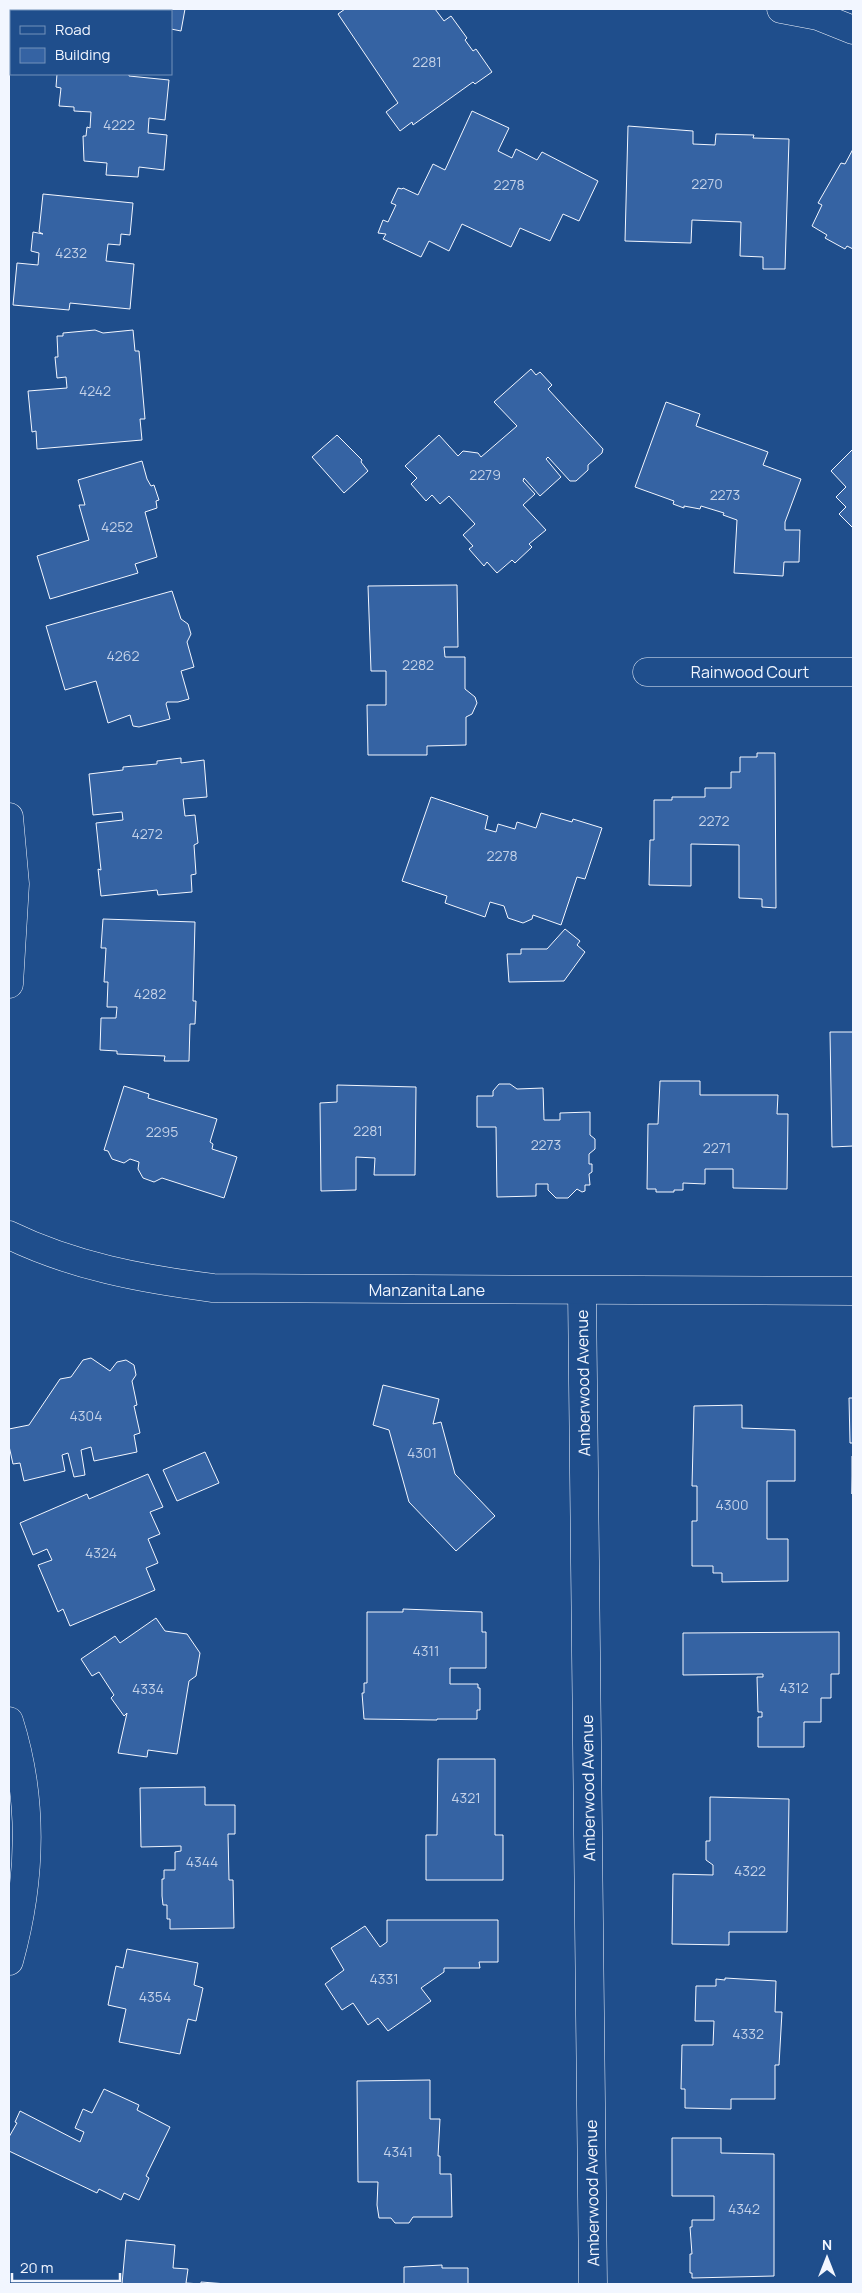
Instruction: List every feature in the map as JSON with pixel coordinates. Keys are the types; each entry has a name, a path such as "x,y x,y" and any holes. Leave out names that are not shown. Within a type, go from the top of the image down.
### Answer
{"street":[{"path":"781,9 818,16 853,30"},
{"name":"Rainwood Court","path":"647,672 853,672"},
{"path":"9,817 14,884 9,984"},
{"name":"Manzanita Lane","path":"9,1235 32,1247 79,1263 164,1282 212,1288 853,1291"},
{"name":"Amberwood Avenue","path":"582,1291 593,2284"},
{"path":"9,1721 16,1745 26,1803 27,1863 19,1924 9,1961"}],"building":[{"path":"185,9 181,31 172,29 172,10 59,10"},
{"path":"345,9 435,9 444,21 451,16 467,38 465,40 473,51 476,49 492,72 475,84 473,82 413,125 412,122 400,131 386,112 398,103 338,14"},
{"path":"57,75 129,75 169,80 165,120 149,118 148,133 167,135 164,170 139,167 138,177 106,175 107,163 84,161 83,136 86,136 87,127 90,128 91,112 74,111 74,107 59,106 61,88 56,87"},
{"path":"472,111 509,128 498,151 512,158 516,149 537,160 542,152 598,181 579,221 563,214 550,241 520,228 511,247 462,224 449,251 429,241 421,257 383,239 386,234 378,233 383,220 388,222 396,205 391,203 398,188 403,188 418,195 433,164 445,170"},
{"path":"628,126 693,131 693,144 715,145 716,134 754,135 753,138 789,139 785,269 763,269 763,257 740,256 741,222 692,220 691,243 625,241"},
{"path":"853,149 853,249 847,246 845,249 825,238 827,235 812,226 822,205 818,203 841,163 845,164"},
{"path":"43,194 133,203 130,235 121,234 120,245 108,244 106,261 134,264 130,309 70,303 69,310 13,305 17,263 38,265 39,253 31,251 33,232 43,234 39,232"},
{"path":"95,330 103,333 133,330 135,351 139,351 145,419 140,419 142,440 37,449 36,431 32,432 28,391 67,388 66,377 57,378 55,357 58,357 57,336 63,336 63,333"},
{"path":"531,369 536,375 540,372 552,385 548,389 603,449 602,453 588,465 588,470 576,481 570,481 548,457 546,459 561,477 540,496 524,478 523,481 535,494 523,505 546,530 529,544 532,547 515,563 512,560 497,573 487,562 484,566 469,549 473,546 463,535 475,524 449,496 440,504 432,495 426,501 411,484 417,478 405,466 439,435 458,456 463,451 478,453 481,457 517,426 494,402"},
{"path":"666,402 700,414 696,426 768,452 763,465 801,479 785,522 785,530 800,530 799,562 784,562 783,576 734,573 737,520 723,515 724,513 701,506 700,509 684,506 684,508 673,504 674,501 635,487"},
{"path":"337,435 362,460 361,462 368,471 344,493 312,457"},
{"path":"853,449 853,528 839,514 846,507 836,497 846,487 831,471"},
{"path":"142,461 147,479 151,486 154,485 159,500 156,501 157,508 145,512 157,557 135,564 138,573 50,599 37,556 89,540 79,505 85,505 78,480"},
{"path":"457,585 458,647 444,647 445,657 465,657 465,689 475,697 477,703 472,714 466,717 466,745 427,746 427,755 368,755 367,705 386,705 386,671 371,671 368,586"},
{"path":"172,591 181,619 188,624 191,634 187,642 194,667 181,671 189,699 167,702 170,719 139,727 133,726 130,715 108,723 96,681 65,690 46,626"},
{"path":"757,753 775,753 776,908 762,907 762,899 739,898 739,845 691,844 691,886 649,885 650,840 654,840 654,800 672,800 672,797 705,797 705,788 731,788 731,772 740,772 740,757 757,757"},
{"path":"181,758 181,763 204,760 207,797 183,799 185,816 195,815 198,843 194,845 196,874 191,875 192,892 158,895 157,890 101,896 98,869 101,870 96,823 123,820 122,812 93,815 89,774 123,770 123,767 157,764 157,761"},
{"path":"431,797 488,816 485,829 496,832 498,824 515,829 517,822 536,828 541,813 572,822 573,819 602,828 585,879 577,877 561,925 533,915 532,919 523,923 508,918 504,906 490,902 485,917 445,903 447,896 402,881"},
{"path":"103,919 195,922 193,1001 196,1001 195,1024 190,1024 189,1061 164,1061 165,1056 117,1054 117,1051 100,1050 101,1018 116,1018 117,1007 107,1007 108,982 104,982 106,948 101,948"},
{"path":"565,929 580,941 577,945 585,952 564,981 509,982 507,954 521,954 521,949 547,949"},
{"path":"830,1032 853,1032 853,1146 832,1147"},
{"path":"660,1081 700,1081 700,1095 778,1095 777,1114 788,1114 787,1189 733,1188 733,1169 705,1169 705,1184 683,1183 683,1190 674,1190 674,1192 656,1192 656,1189 647,1189 648,1124 658,1124"},
{"path":"499,1084 510,1084 517,1089 543,1088 544,1120 560,1120 560,1113 590,1112 590,1135 595,1139 595,1149 589,1154 589,1164 592,1164 592,1172 589,1174 590,1185 585,1185 585,1191 582,1192 577,1189 568,1198 556,1198 548,1190 548,1184 536,1184 536,1196 497,1197 496,1127 477,1127 477,1096 493,1096 493,1091"},
{"path":"337,1085 416,1087 415,1175 374,1175 375,1158 356,1157 356,1190 321,1191 320,1103 337,1102"},
{"path":"124,1086 149,1094 148,1098 217,1119 210,1142 213,1144 212,1149 237,1157 224,1198 162,1178 154,1182 143,1178 138,1169 139,1162 130,1159 124,1163 112,1159 108,1151 104,1150"},
{"path":"91,1358 110,1371 117,1362 126,1360 134,1365 136,1375 132,1381 137,1405 134,1406 140,1433 134,1435 137,1452 94,1461 91,1447 81,1450 85,1475 74,1477 68,1453 62,1455 65,1471 24,1481 20,1463 13,1464 9,1446 9,1429 29,1425 60,1379 71,1377 83,1360"},
{"path":"383,1385 439,1399 433,1424 441,1422 455,1474 495,1516 456,1551 409,1502 389,1430 373,1425"},
{"path":"849,1398 853,1398 853,1443 850,1443"},
{"path":"742,1405 742,1428 795,1430 795,1481 767,1481 767,1539 788,1539 788,1581 722,1582 722,1573 713,1573 713,1566 692,1566 692,1521 697,1521 697,1486 692,1486 694,1406"},
{"path":"205,1452 219,1483 177,1501 163,1470"},
{"path":"852,1456 853,1457 852,1494"},
{"path":"148,1474 163,1507 150,1512 160,1534 148,1539 158,1563 146,1568 155,1590 70,1626 63,1609 58,1612 38,1565 52,1560 47,1549 33,1555 20,1523 87,1494 89,1499"},
{"path":"403,1609 482,1612 482,1632 486,1632 486,1668 450,1668 450,1684 478,1684 478,1688 480,1688 480,1710 477,1710 477,1719 364,1719 362,1693 364,1693 364,1683 367,1683 367,1612 403,1612"},
{"path":"156,1618 165,1631 187,1634 200,1653 196,1676 189,1681 177,1754 148,1750 147,1757 118,1753 127,1713 124,1716 111,1698 114,1695 99,1672 92,1676 81,1659 115,1636 120,1643"},
{"path":"839,1632 839,1674 831,1674 831,1698 821,1698 821,1722 804,1722 804,1747 758,1747 758,1717 762,1717 762,1712 758,1712 757,1677 763,1677 763,1674 683,1675 683,1633"},
{"path":"438,1759 495,1759 495,1835 503,1835 503,1880 426,1880 426,1835 437,1835"},
{"path":"205,1787 205,1805 235,1805 235,1834 228,1834 229,1880 233,1880 234,1928 170,1929 170,1919 167,1919 167,1905 163,1905 162,1879 164,1879 164,1870 175,1870 175,1852 181,1851 181,1846 141,1847 140,1788"},
{"path":"710,1797 789,1799 787,1932 729,1932 729,1945 672,1944 673,1874 713,1875 713,1865 706,1860 706,1841 710,1841"},
{"path":"387,1920 498,1920 498,1962 479,1962 480,1968 444,1968 444,1972 421,1988 431,2001 388,2031 378,2018 368,2025 353,2003 342,2010 325,1984 344,1970 331,1948 365,1926 380,1947 387,1942"},
{"path":"127,1949 198,1963 194,1985 203,1988 196,2021 188,2019 180,2054 119,2042 126,2009 108,2005 116,1966 123,1968"},
{"path":"725,1978 776,1981 775,2012 782,2012 779,2065 775,2065 775,2099 731,2099 731,2109 685,2108 685,2089 681,2089 682,2045 713,2045 714,2021 695,2021 696,1986 716,1986 716,1979 725,1980"},
{"path":"430,2080 430,2119 440,2119 438,2156 440,2156 440,2174 451,2174 452,2217 413,2217 409,2223 395,2223 391,2218 379,2218 377,2205 378,2182 358,2182 357,2081"},
{"path":"104,2089 139,2105 137,2110 170,2127 146,2176 149,2178 139,2200 124,2193 121,2200 99,2189 97,2193 9,2151 9,2137 17,2123 15,2122 20,2111 80,2142 84,2132 75,2128 83,2109 92,2113"},
{"path":"672,2138 721,2138 721,2153 774,2154 774,2276 692,2278 692,2273 690,2273 690,2254 692,2254 690,2227 692,2227 692,2220 714,2220 714,2196 672,2196"},
{"path":"126,2240 175,2245 173,2268 188,2269 186,2283 201,2284 122,2284"},
{"path":"442,2265 442,2268 468,2268 468,2284 404,2284 404,2267"},
{"path":"201,2282 227,2284 201,2284"}]}
